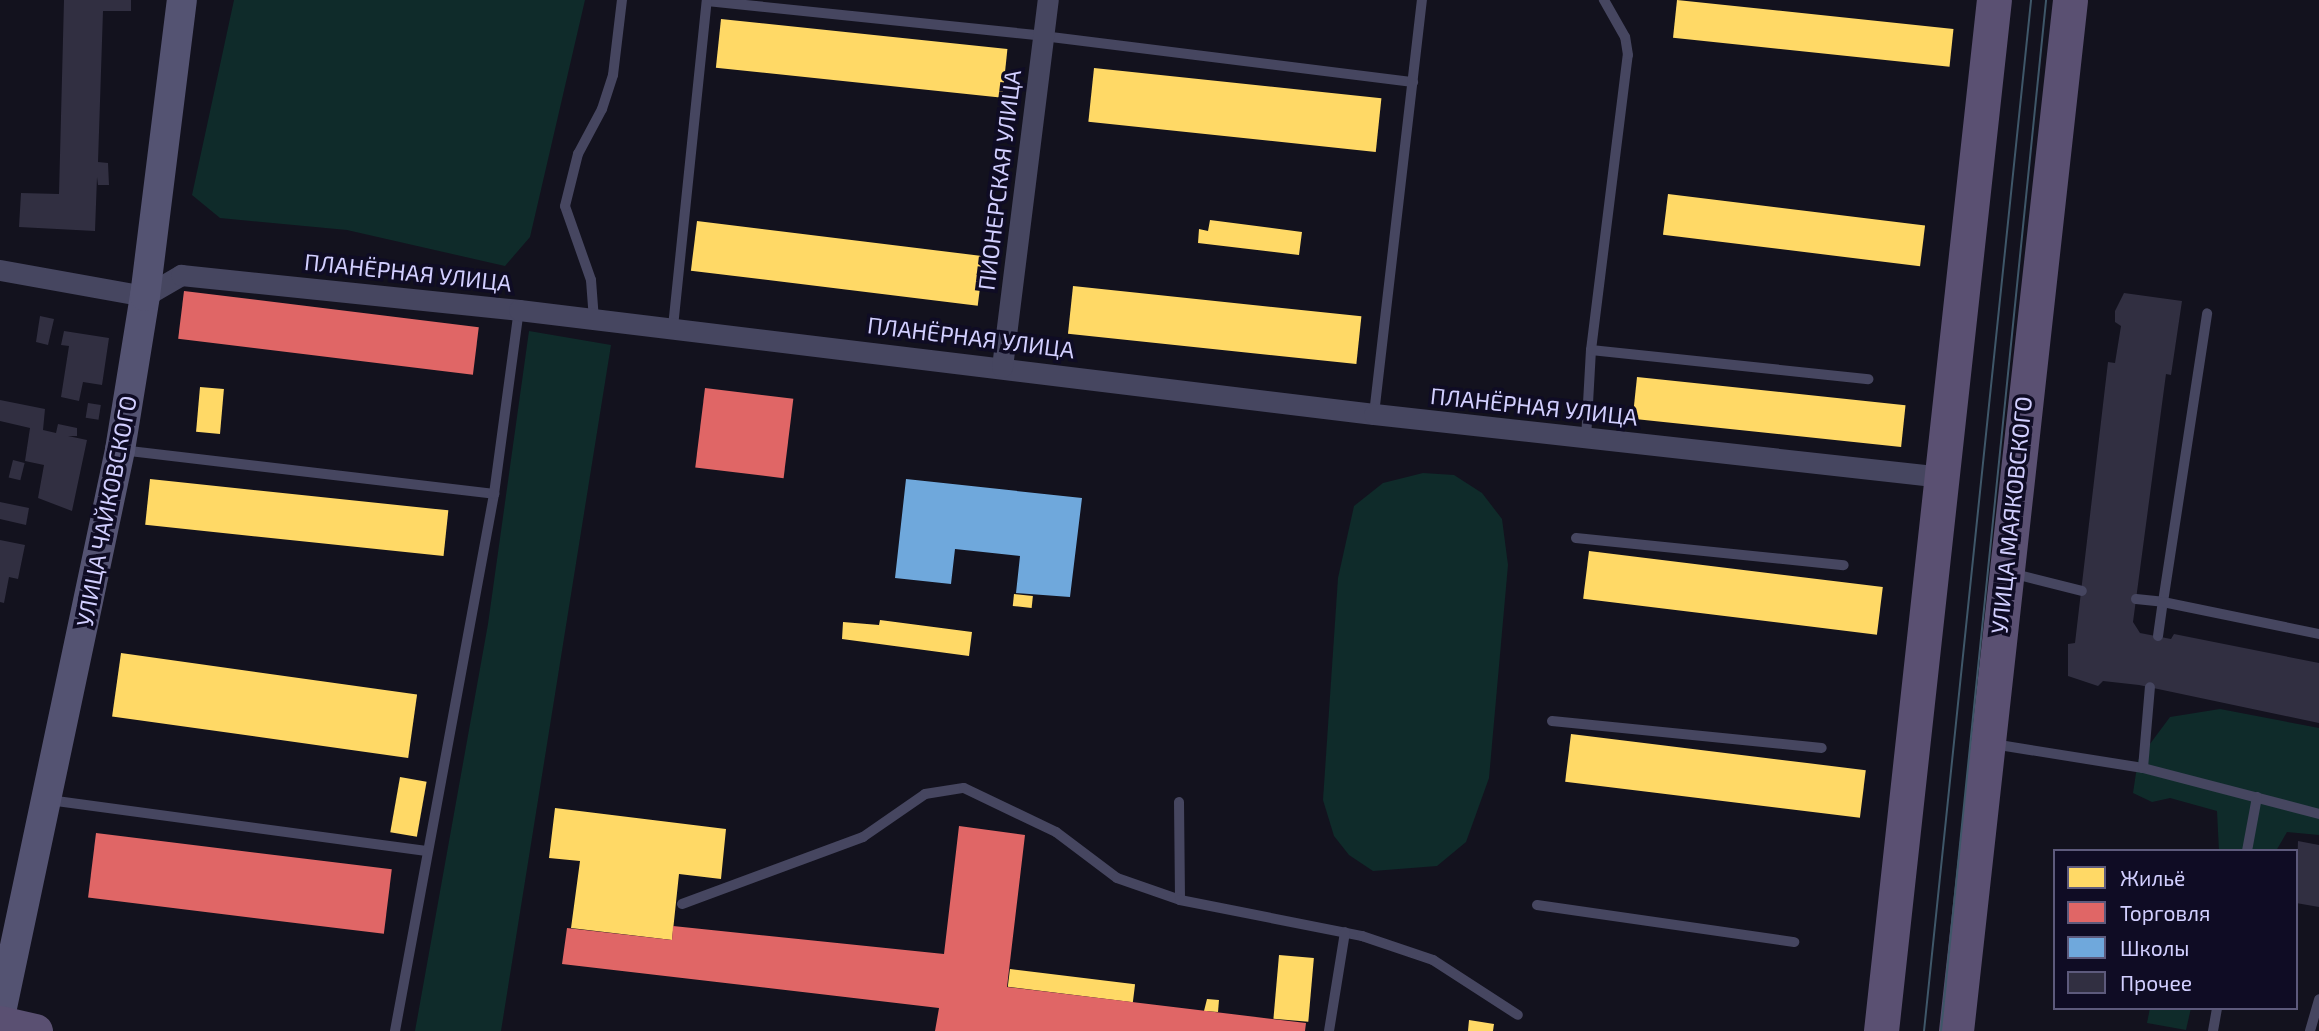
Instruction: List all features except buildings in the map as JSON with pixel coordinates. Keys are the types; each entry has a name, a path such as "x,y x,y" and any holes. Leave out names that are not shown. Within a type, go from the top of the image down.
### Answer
{"main road":[{"name":"УЛИЦА ЧАЙКОВСКОГО","path":"0,1017 49,800 120,450 145,296 182,0"},
{"path":"1881,1031 1994,0"},
{"name":"УЛИЦА МАЯКОВСКОГО","path":"1956,1031 2070,0"},
{"path":"0,1023 36,1031"}],"street":[{"name":"ПИОНЕРСКАЯ УЛИЦА","path":"1002,367 1048,0"},
{"path":"0,270 145,296"},
{"name":"ПЛАНЁРНАЯ УЛИЦА","path":"145,296 181,275 673,327 1374,414 1943,477"}],"lane":[{"path":"594,320 591,280 565,206 578,154 602,109 613,75 622,0"},
{"path":"1374,414 1422,0"},
{"path":"1586,439 1591,350 1628,55 1625,37 1604,0"},
{"path":"673,327 707,1 1043,36 1413,82"},
{"path":"395,1031 494,494 519,310"},
{"path":"2158,636 2207,313"},
{"path":"1591,350 1868,379"},
{"path":"120,450 494,494"},
{"path":"1576,538 1844,565"},
{"path":"2005,572 2081,591"},
{"path":"2136,599 2163,602 2319,635"},
{"path":"2143,768 2151,687"},
{"path":"1552,721 1822,748"},
{"path":"1987,743 2143,768 2319,814"},
{"path":"682,904 863,837 925,794 964,788 1056,832 1117,878 1180,900 1345,932 1433,960 1518,1015"},
{"path":"2246,849 2256,797"},
{"path":"49,800 427,851"},
{"path":"1179,802 1180,900"},
{"path":"1537,905 1794,942"},
{"path":"1329,1031 1345,932"},
{"path":"2310,1031 2319,999"},
{"path":"2213,1031 2217,1010"}],"green space":[{"path":"234,0 585,0 530,237 505,266 347,230 220,218 192,195"},
{"path":"529,331 611,345 501,1031 415,1031 488,624"},
{"path":"1423,473 1454,475 1482,493 1502,519 1508,565 1489,778 1466,842 1437,866 1373,871 1349,855 1334,836 1323,800 1338,578 1354,506 1383,483"},
{"path":"2220,709 2319,728 2319,835 2287,832 2277,849 2219,849 2217,811 2170,798 2152,802 2133,793 2138,760 2170,717"},
{"path":"2150,1010 2191,1010 2186,1030 2147,1023"}],"tram line":[{"path":"1924,1031 2031,0"},
{"path":"1941,1031 2046,0"}]}
